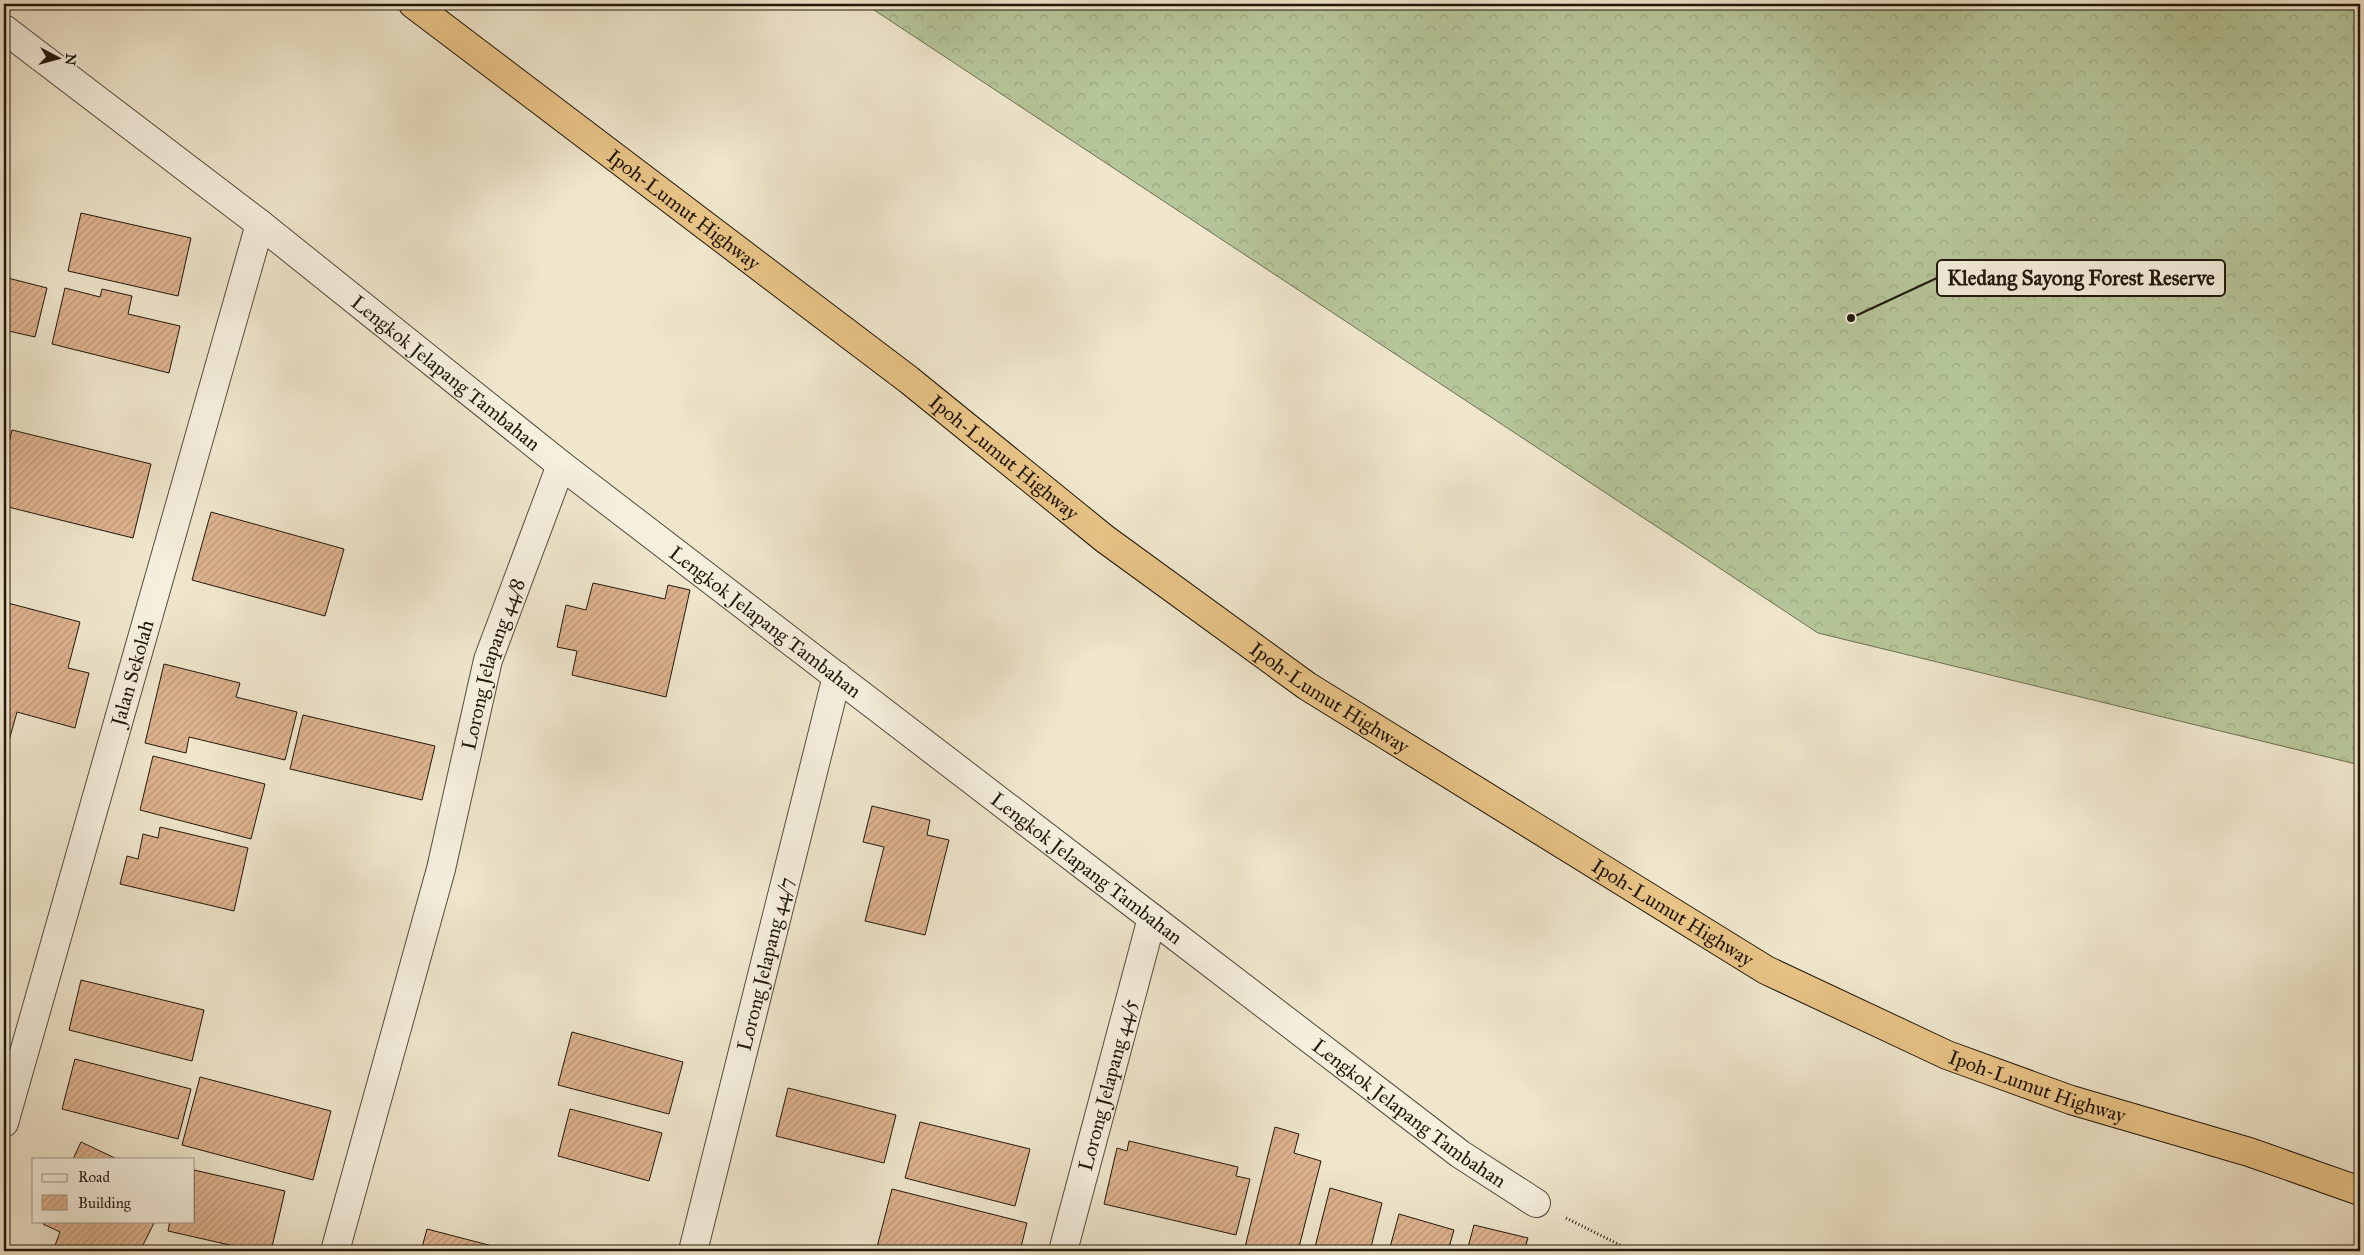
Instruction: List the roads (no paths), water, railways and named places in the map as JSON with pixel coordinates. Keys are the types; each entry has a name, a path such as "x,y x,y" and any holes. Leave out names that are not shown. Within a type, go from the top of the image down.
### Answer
{"highway":[{"name":"Ipoh-Lumut Highway","path":"413,4 910,380 1105,539 1307,686 1766,970 1947,1055 2071,1100 2249,1152 2360,1191"}],"street":[{"name":"Lengkok Jelapang Tambahan","path":"4,29 260,224 561,465 836,676 1460,1154 1536,1203"},
{"name":"Jalan Sekolah","path":"4,1123 260,224"},
{"name":"Lorong Jelapang 44/8","path":"335,1251 441,869 488,660 561,465"},
{"name":"Lorong Jelapang 44/7","path":"694,1251 836,676"},
{"name":"Lorong Jelapang 44/5","path":"1063,1251 1152,918"}],"place":[{"name":"Kledang Sayong Forest Reserve","path":"1851,318"}]}
